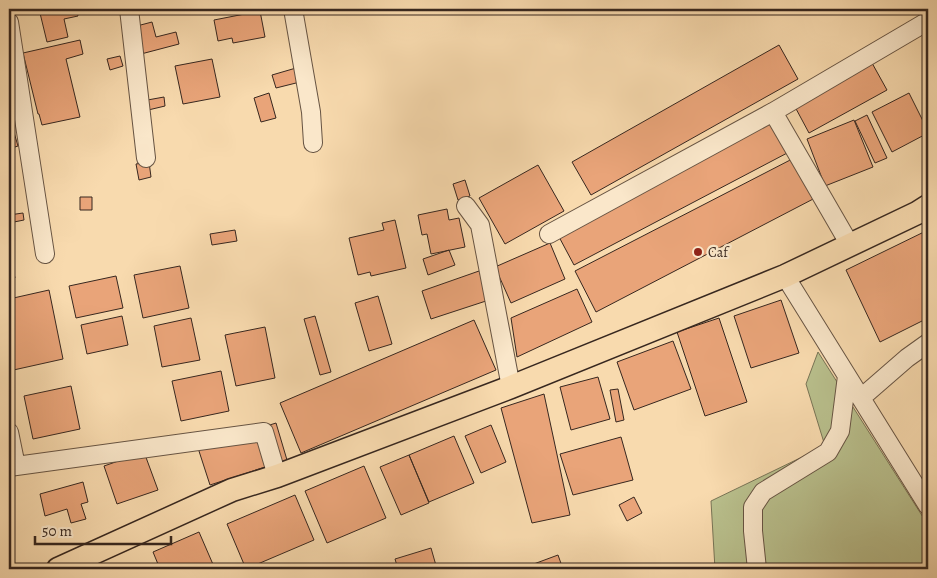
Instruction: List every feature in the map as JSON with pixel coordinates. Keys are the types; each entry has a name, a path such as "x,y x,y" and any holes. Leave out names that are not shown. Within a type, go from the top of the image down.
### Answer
{"main road":[{"path":"58,569 232,490 277,476 511,387 785,276 918,213 928,206"}],"street":[{"path":"129,9 146,158"},
{"path":"293,9 310,112 313,143"},
{"path":"548,234 772,112 928,21"},
{"path":"9,22 46,254"},
{"path":"772,112 850,245"},
{"path":"466,206 480,225 511,387"},
{"path":"785,276 928,506"},
{"path":"861,398 907,358 928,343"},
{"path":"756,569 753,507 764,492 828,452 840,430 847,376"},
{"path":"9,432 12,467 264,432 277,476"}],"green space":[{"path":"818,352 928,525 928,569 715,569 711,501 825,446 806,384"}],"building":[{"path":"39,9 76,9 78,16 64,19 68,37 47,42"},
{"path":"170,9 196,9 196,10 171,13"},
{"path":"260,11 265,37 233,43 232,38 218,41 214,20"},
{"path":"152,22 156,37 176,32 179,44 141,54 133,27"},
{"path":"80,40 83,54 66,59 80,117 42,125 23,53"},
{"path":"779,45 798,79 591,195 572,162"},
{"path":"120,56 123,66 110,70 107,59"},
{"path":"212,59 220,97 183,104 175,66"},
{"path":"872,63 887,90 809,133 794,105"},
{"path":"296,68 300,82 276,88 272,75"},
{"path":"269,93 276,118 261,122 254,98"},
{"path":"909,93 928,133 892,152 872,112"},
{"path":"164,97 165,106 144,111 142,101"},
{"path":"867,115 887,158 875,163 855,121"},
{"path":"775,120 791,151 574,265 558,235"},
{"path":"854,120 873,167 825,186 807,139"},
{"path":"13,129 18,146 9,149 9,130"},
{"path":"796,157 817,197 596,312 575,271"},
{"path":"149,162 151,177 139,180 136,164"},
{"path":"538,165 564,211 505,244 479,198"},
{"path":"465,180 470,196 458,200 453,184"},
{"path":"80,197 92,197 92,210 80,210"},
{"path":"447,209 449,220 459,218 465,247 431,254 427,234 422,235 418,215"},
{"path":"23,213 24,220 9,223 9,215"},
{"path":"395,220 406,268 371,276 370,272 358,275 349,238 384,230 382,223"},
{"path":"235,230 237,241 212,245 210,234"},
{"path":"928,230 928,318 880,342 846,270"},
{"path":"550,243 565,279 511,303 495,267"},
{"path":"9,250 15,278 9,279"},
{"path":"449,250 455,265 428,275 423,259"},
{"path":"180,266 189,308 143,318 134,275"},
{"path":"479,271 489,300 431,319 422,291"},
{"path":"116,276 123,308 76,318 69,286"},
{"path":"577,289 592,322 517,357 511,318"},
{"path":"49,290 63,359 9,371 9,299"},
{"path":"378,296 392,344 369,351 355,303"},
{"path":"781,300 799,353 751,368 734,316"},
{"path":"122,316 128,345 87,354 81,325"},
{"path":"315,316 331,372 320,375 304,319"},
{"path":"191,318 200,360 162,367 154,326"},
{"path":"719,318 747,402 705,416 677,332"},
{"path":"474,320 496,370 301,453 280,403"},
{"path":"265,327 275,378 236,386 225,335"},
{"path":"673,341 691,389 634,410 617,362"},
{"path":"221,371 229,411 181,421 172,381"},
{"path":"598,377 610,419 571,430 560,387"},
{"path":"71,386 80,429 33,439 24,396"},
{"path":"618,389 624,420 616,422 610,390"},
{"path":"544,394 570,515 532,523 501,408"},
{"path":"276,423 287,460 210,485 198,448"},
{"path":"491,425 506,462 481,473 465,436"},
{"path":"454,436 474,483 429,502 409,455"},
{"path":"621,437 633,480 573,495 560,454"},
{"path":"144,452 158,490 117,504 104,466"},
{"path":"409,455 429,503 401,515 380,467"},
{"path":"364,466 386,518 327,543 305,491"},
{"path":"83,482 88,502 81,504 86,519 71,523 67,509 45,516 40,494"},
{"path":"9,486 14,514 9,515"},
{"path":"295,495 314,540 246,569 227,524"},
{"path":"634,497 642,513 627,521 619,505"},
{"path":"199,532 215,569 160,569 153,552"},
{"path":"431,548 437,569 398,569 395,559"},
{"path":"558,555 563,569 532,569 531,565"}],"place":[{"name":"Caf","path":"698,252"}]}
